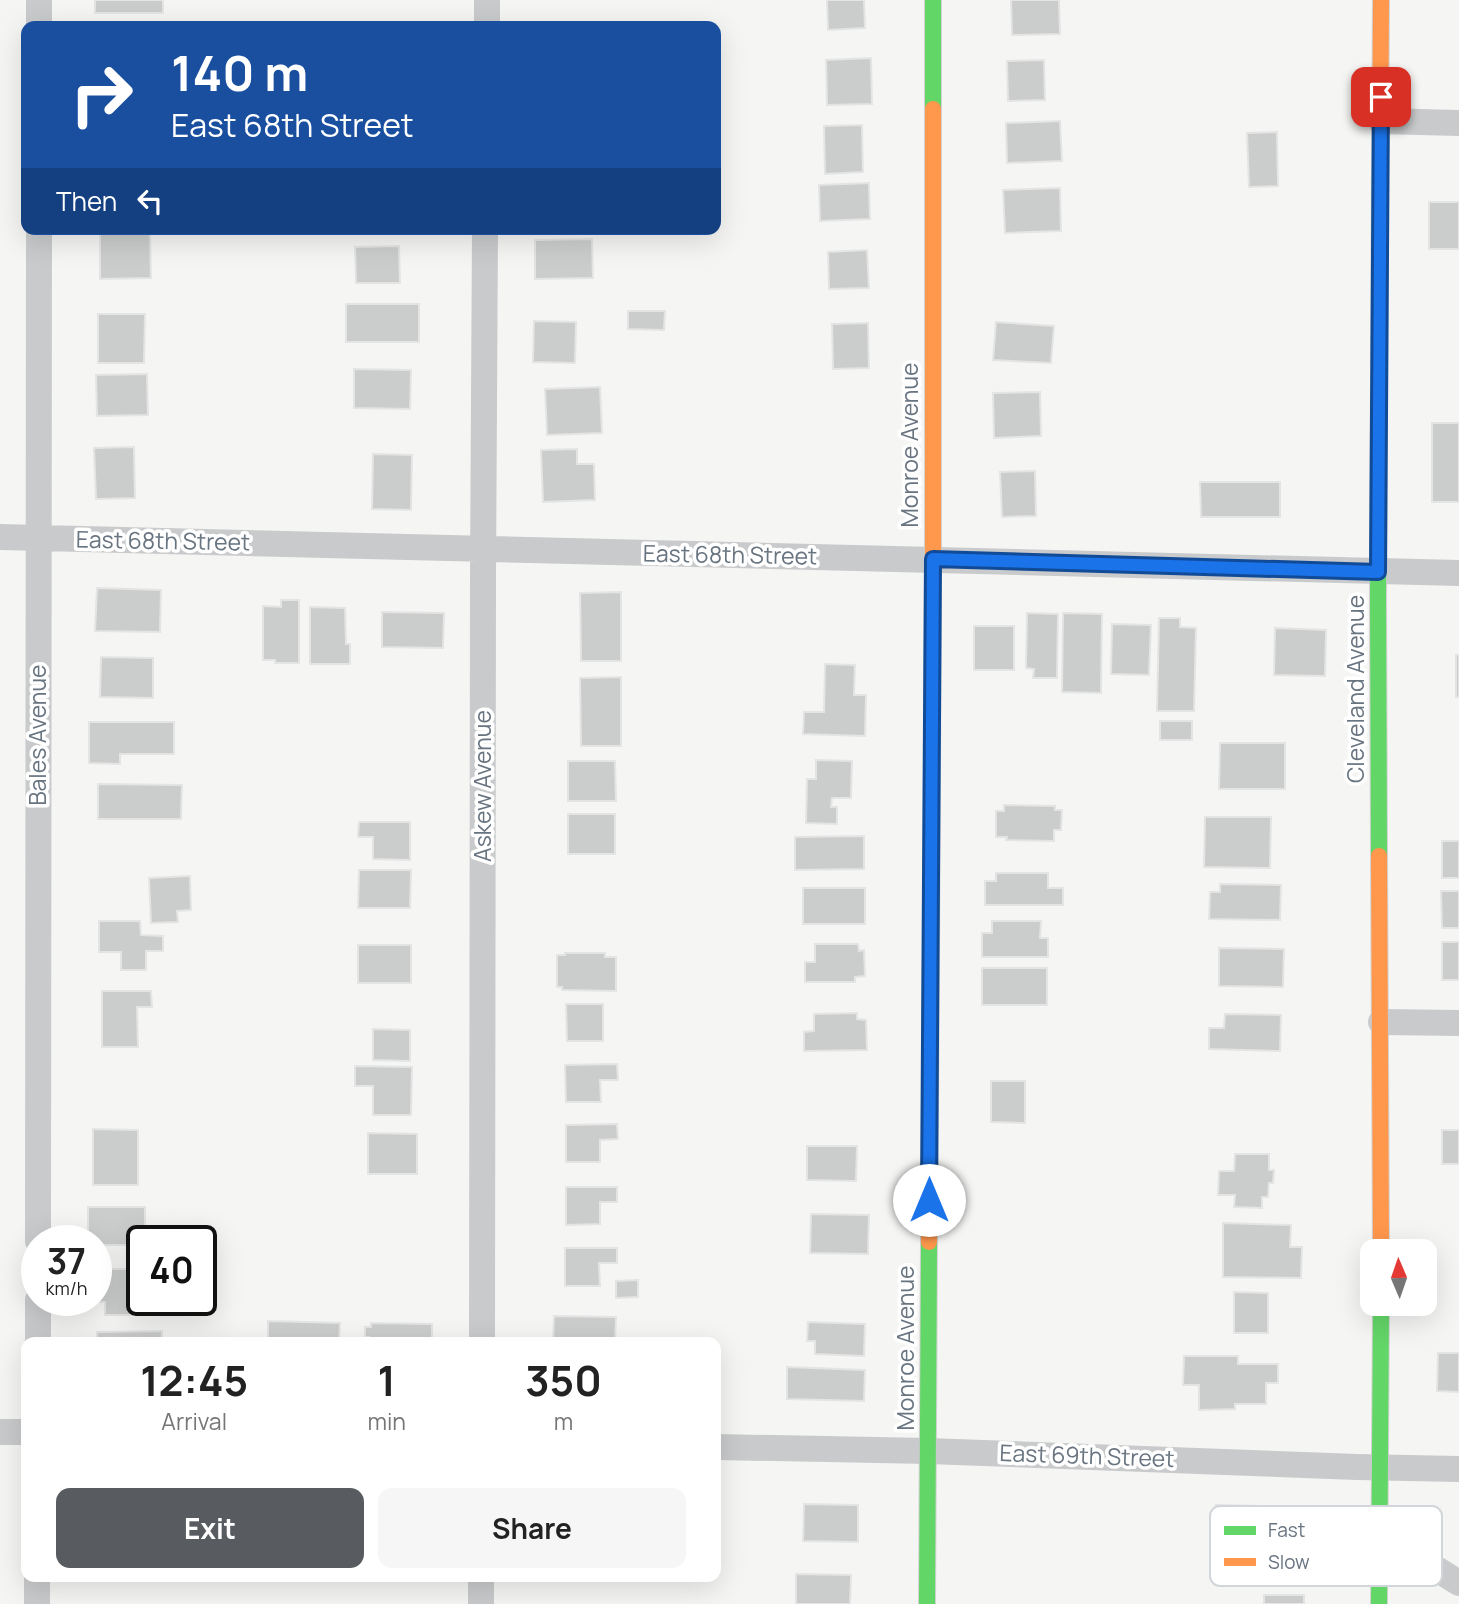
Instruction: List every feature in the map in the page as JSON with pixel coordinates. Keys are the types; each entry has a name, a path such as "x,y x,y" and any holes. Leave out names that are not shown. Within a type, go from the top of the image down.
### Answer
{"street":[{"path":"39,21 40,0"},
{"path":"487,0 487,21"},
{"name":"Monroe Avenue","path":"927,1604 933,0"},
{"name":"Cleveland Avenue","path":"1381,0 1378,572 1381,1239"},
{"path":"1381,121 1459,124"},
{"name":"Bales Avenue","path":"38,1225 39,235"},
{"name":"Askew Avenue","path":"482,1337 485,235"},
{"name":"East 68th Street","path":"0,537 1459,573"},
{"path":"1381,1022 1459,1023"},
{"path":"38,1316 38,1337"},
{"path":"1379,1506 1381,1316"},
{"path":"0,1432 21,1432"},
{"name":"East 69th Street","path":"721,1447 928,1451 1459,1469"},
{"path":"1442,1572 1459,1583"},
{"path":"37,1582 37,1604"},
{"path":"481,1582 481,1604"},
{"path":"1379,1586 1379,1604"}],"building":[{"path":"95,0 163,0 163,13 95,13"},
{"path":"827,0 864,0 865,28 828,30"},
{"path":"1011,0 1059,0 1060,34 1012,35"},
{"path":"871,58 872,104 827,105 826,60"},
{"path":"1044,60 1045,100 1008,101 1007,61"},
{"path":"1060,121 1062,161 1007,163 1006,123"},
{"path":"862,125 863,172 825,174 824,126"},
{"path":"1277,132 1278,186 1249,187 1247,133"},
{"path":"869,183 870,219 820,221 819,185"},
{"path":"1060,188 1061,231 1005,233 1003,190"},
{"path":"1429,202 1459,202 1459,249 1429,249"},
{"path":"100,235 150,235 151,278 100,279"},
{"path":"592,239 593,278 535,279 535,240"},
{"path":"399,246 400,283 356,283 355,247"},
{"path":"867,250 869,288 829,289 828,252"},
{"path":"346,304 419,304 419,342 346,342"},
{"path":"628,311 665,311 664,330 628,329"},
{"path":"98,314 145,314 144,363 98,363"},
{"path":"534,321 576,322 575,363 533,362"},
{"path":"996,322 1054,326 1051,363 993,360"},
{"path":"868,323 869,368 833,369 832,324"},
{"path":"354,369 411,370 410,409 354,408"},
{"path":"147,374 148,415 97,416 96,375"},
{"path":"600,387 602,433 547,435 545,389"},
{"path":"1040,392 1041,436 994,438 993,393"},
{"path":"1432,423 1459,423 1459,502 1432,502"},
{"path":"134,447 135,498 96,499 94,448"},
{"path":"577,449 577,464 594,464 595,500 543,502 541,450"},
{"path":"373,454 412,455 411,510 372,509"},
{"path":"1035,471 1036,516 1002,517 1000,472"},
{"path":"1200,482 1280,482 1280,517 1201,517"},
{"path":"97,588 161,590 160,632 95,631"},
{"path":"621,592 621,661 581,661 580,593"},
{"path":"281,600 299,600 299,663 263,660 263,606 281,607"},
{"path":"310,607 345,608 346,644 350,644 350,664 310,664"},
{"path":"382,612 444,613 443,648 382,647"},
{"path":"1027,613 1058,614 1057,678 1033,678 1034,669 1026,668"},
{"path":"1063,613 1102,614 1101,693 1062,692"},
{"path":"1159,618 1180,618 1180,627 1196,628 1194,711 1157,711"},
{"path":"1112,624 1151,625 1149,675 1111,674"},
{"path":"974,626 1014,626 1014,670 974,670"},
{"path":"1275,628 1326,630 1325,676 1274,675"},
{"path":"1456,655 1459,655 1459,697 1456,697"},
{"path":"101,657 153,658 153,698 100,697"},
{"path":"825,664 855,665 854,695 866,695 865,736 803,734 804,712 824,712"},
{"path":"621,677 621,746 581,746 580,678"},
{"path":"1160,721 1192,721 1192,740 1160,740"},
{"path":"89,722 174,722 174,754 120,754 120,764 89,763"},
{"path":"1220,743 1285,743 1285,789 1219,789"},
{"path":"816,760 852,761 851,798 832,798 831,807 837,807 837,824 806,823 807,779 816,779"},
{"path":"568,761 615,761 616,801 568,801"},
{"path":"98,784 182,785 181,819 98,819"},
{"path":"1004,805 1055,806 1055,810 1062,810 1061,830 1054,830 1054,841 1006,840 1007,837 996,837 996,811 1004,811"},
{"path":"568,814 615,814 615,854 568,854"},
{"path":"1205,817 1271,817 1270,868 1204,867"},
{"path":"359,822 410,822 410,860 373,859 373,837 358,837"},
{"path":"864,836 864,869 795,870 795,837"},
{"path":"1442,841 1459,841 1459,878 1442,878"},
{"path":"359,870 411,870 410,908 358,908"},
{"path":"996,873 1048,873 1048,888 1063,888 1063,905 985,905 985,881 996,881"},
{"path":"190,876 191,910 177,911 178,922 151,923 149,878"},
{"path":"1220,884 1281,885 1280,920 1209,919 1210,892 1220,892"},
{"path":"803,888 865,888 865,924 803,924"},
{"path":"1441,891 1459,891 1459,928 1442,928"},
{"path":"99,921 140,921 141,935 163,936 163,951 146,951 146,970 121,970 121,952 99,952"},
{"path":"992,921 1041,921 1040,938 1048,938 1048,957 982,957 982,933 992,933"},
{"path":"1442,942 1459,942 1459,980 1442,980"},
{"path":"815,944 858,944 859,951 864,950 865,976 855,977 855,982 805,982 805,962 815,962"},
{"path":"358,945 411,945 411,983 358,983"},
{"path":"1219,948 1284,949 1283,987 1219,986"},
{"path":"605,953 605,957 616,957 616,991 562,990 562,987 557,987 557,955"},
{"path":"982,968 1047,968 1047,1005 982,1005"},
{"path":"102,991 151,991 152,1007 137,1007 138,1047 102,1047"},
{"path":"566,1004 603,1004 603,1041 567,1041"},
{"path":"857,1013 857,1019 866,1020 867,1050 804,1051 804,1032 814,1031 814,1014"},
{"path":"1225,1014 1281,1015 1280,1051 1209,1049 1209,1028 1224,1028"},
{"path":"373,1029 410,1030 410,1061 373,1060"},
{"path":"617,1064 618,1080 600,1080 601,1102 566,1102 565,1065"},
{"path":"355,1066 412,1067 411,1115 373,1115 373,1086 355,1086"},
{"path":"991,1081 1025,1081 1025,1123 991,1122"},
{"path":"617,1124 618,1139 600,1140 600,1162 566,1162 566,1125"},
{"path":"93,1129 138,1130 138,1185 93,1185"},
{"path":"1442,1130 1459,1130 1459,1164 1442,1164"},
{"path":"368,1133 417,1134 417,1174 368,1174"},
{"path":"807,1146 857,1146 856,1181 807,1180"},
{"path":"1235,1154 1269,1154 1269,1170 1274,1170 1273,1183 1269,1183 1268,1197 1262,1197 1262,1208 1234,1207 1235,1195 1218,1195 1219,1171 1234,1171"},
{"path":"566,1187 617,1187 617,1202 600,1202 600,1224 566,1225"},
{"path":"88,1207 145,1207 145,1225 126,1225 126,1245 112,1245 112,1225 88,1225"},
{"path":"811,1214 869,1215 868,1254 810,1253"},
{"path":"1223,1223 1291,1225 1290,1247 1302,1247 1301,1278 1223,1277"},
{"path":"565,1248 617,1248 617,1263 599,1263 600,1286 565,1286"},
{"path":"112,1269 126,1269 126,1315 112,1315"},
{"path":"638,1280 638,1297 616,1298 616,1281"},
{"path":"1234,1292 1268,1293 1268,1333 1234,1333"},
{"path":"554,1316 616,1317 615,1337 553,1337"},
{"path":"268,1321 340,1323 339,1337 268,1337"},
{"path":"808,1322 865,1324 864,1356 815,1354 815,1341 807,1341"},
{"path":"371,1323 432,1324 432,1337 365,1337 365,1327 371,1327"},
{"path":"162,1331 162,1337 97,1337 97,1332"},
{"path":"1438,1353 1459,1353 1459,1392 1437,1391"},
{"path":"1184,1356 1238,1356 1238,1364 1278,1364 1278,1383 1266,1383 1266,1404 1235,1404 1235,1409 1199,1410 1199,1385 1183,1385"},
{"path":"787,1367 865,1370 864,1401 787,1399"},
{"path":"804,1504 858,1505 858,1542 803,1541"},
{"path":"796,1574 851,1575 850,1604 796,1604"},
{"path":"1264,1595 1304,1595 1304,1604 1264,1604"}],"traffic: fast":[{"path":"933,0 933,109"},
{"path":"1379,856 1380,163"},
{"path":"931,959 933,565"},
{"path":"927,1604 929,1242"},
{"path":"1380,1506 1381,1316"},
{"path":"1379,1586 1379,1604"}],"traffic: slow":[{"path":"1380,163 1381,0"},
{"path":"933,109 933,565"},
{"path":"1379,856 1381,1239"},
{"path":"929,1242 931,959"}],"route":[{"path":"929,1200 933,559 1378,572 1381,97"}]}
